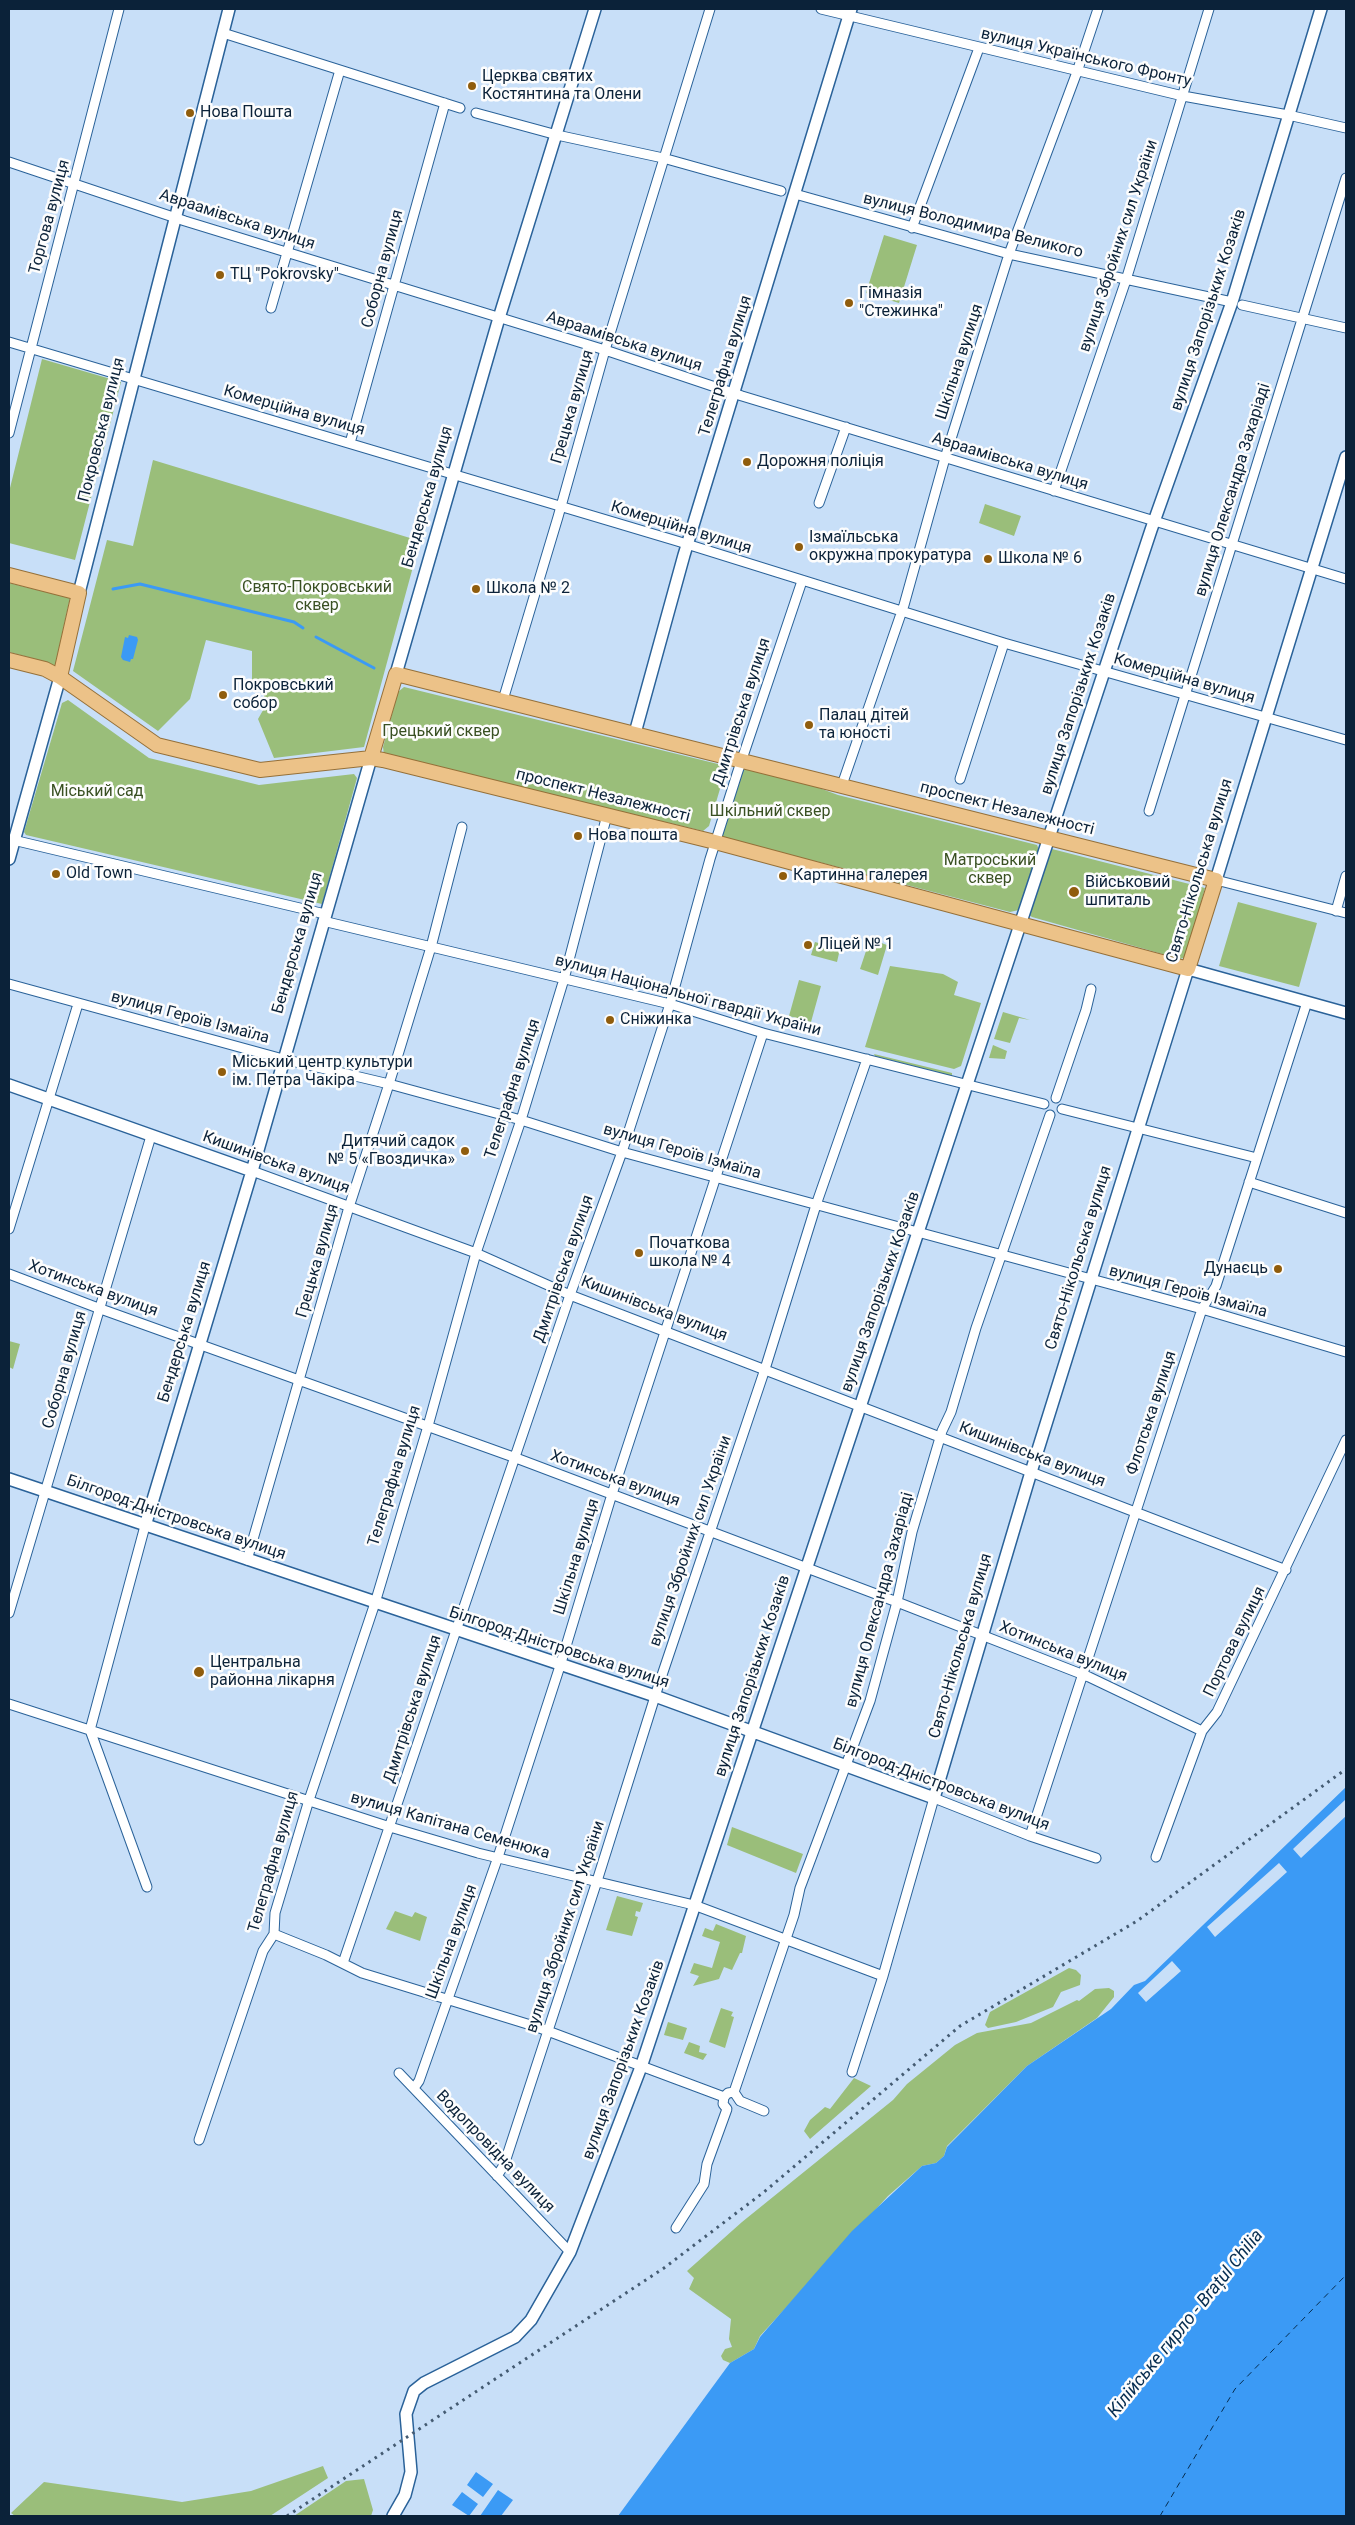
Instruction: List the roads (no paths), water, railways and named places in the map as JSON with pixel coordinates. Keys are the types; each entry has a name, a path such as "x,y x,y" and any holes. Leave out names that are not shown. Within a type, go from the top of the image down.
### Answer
{"main road":[{"name":"Покровська вулиця","path":"9,859 12,839 60,678 79,593 133,379 229,9"},
{"name":"Бендерська вулиця","path":"145,1526 252,1171 452,476 595,9"},
{"name":"вулиця Запорізьких Козаків","path":"393,2516 405,2495 411,2472 406,2414 408,2403 414,2391 424,2383 514,2337 531,2320 570,2252 641,2067 968,1084 1019,923 1154,521 1237,303 1288,115 1321,9"},
{"name":"Телеграфна вулиця","path":"635,733 688,545 850,12"},
{"name":"Свято-Нікольська вулиця","path":"934,1798 1031,1472 1346,457"},
{"path":"9,575 79,593"},
{"name":"проспект Незалежності","path":"9,660 45,669 157,745 260,770 371,758 716,842 1346,1013"},
{"name":"проспект Незалежності","path":"396,674 842,784 1216,880"},
{"name":"Кишинівська вулиця","path":"9,1085 252,1171"},
{"name":"Білгород-Дністровська вулиця","path":"9,1479 455,1631 655,1696 934,1798"}],"street":[{"name":"Торгова вулиця","path":"9,434 119,9"},
{"name":"Грецька вулиця","path":"503,700 605,350 710,9"},
{"name":"вулиця Українського Фронту","path":"821,9 850,12 978,48 1183,96 1288,115 1346,128"},
{"name":"Шкільна вулиця","path":"842,784 902,612 945,458 1010,254 1078,72 1098,9"},
{"name":"вулиця Збройних сил України","path":"1054,491 1126,280 1209,9"},
{"path":"223,33 460,108"},
{"path":"912,228 978,48"},
{"path":"271,308 289,253 340,70"},
{"name":"Соборна вулиця","path":"350,443 446,103"},
{"path":"476,113 557,135 663,158 781,191"},
{"name":"Авраамівська вулиця","path":"9,162 289,253 605,350 734,393 1346,579"},
{"name":"вулиця Олександра Захаріаді","path":"1149,811 1346,178"},
{"name":"вулиця Володимира Великого","path":"795,194 1010,254 1346,328"},
{"name":"Комерційна вулиця","path":"9,342 688,545 1004,643 1346,740"},
{"path":"819,503 846,427"},
{"name":"Дмитрівська вулиця","path":"343,1963 570,1295 622,1152 670,1004 716,842 802,581"},
{"path":"960,779 1004,643"},
{"name":"Телеграфна вулиця","path":"199,2140 263,1951 274,1934 274,1913 374,1603 428,1426 476,1253 521,1120 564,979 607,815"},
{"name":"Грецька вулиця","path":"247,1560 349,1207 390,1084 431,947 462,827"},
{"name":"вулиця Національної гвардії України","path":"12,839 431,947 670,1004 763,1032 1044,1104"},
{"path":"1336,911 1346,876"},
{"name":"проспект Незалежності","path":"1216,880 1346,913"},
{"name":"вулиця Героїв Ізмаїла","path":"9,984 283,1059 390,1084 521,1120 622,1152 1091,1281 1202,1309 1346,1352"},
{"path":"1090,989 1086,1010 1056,1098 1044,1104 1050,1115 1062,1109 1257,1158"},
{"name":"Флотська вулиця","path":"1030,1836 1202,1309 1216,1286 1307,1002"},
{"path":"9,1229 78,1004"},
{"name":"Шкільна вулиця","path":"414,2088 419,2081 498,1857 560,1666 612,1494 717,1178 763,1032"},
{"name":"вулиця Збройних сил України","path":"497,2176 504,2165 655,1696 765,1369 816,1205 867,1059"},
{"path":"1056,1098 1062,1109"},
{"name":"вулиця Олександра Захаріаді","path":"734,2092 794,1915 800,1888 870,1701 897,1602 912,1532 941,1437 1050,1115"},
{"name":"Соборна вулиця","path":"9,1613 98,1308 151,1136"},
{"name":"Кишинівська вулиця","path":"252,1171 476,1253 570,1295 666,1330 1286,1570"},
{"path":"1249,1182 1346,1213"},
{"name":"Хотинська вулиця","path":"9,1274 710,1530 1082,1674 1202,1731"},
{"name":"Портова вулиця","path":"1156,1858 1202,1731 1217,1712 1346,1440"},
{"name":"Бендерська вулиця","path":"90,1730 145,1526"},
{"name":"вулиця Капітана Семенюка","path":"9,1704 390,1827 498,1857 694,1905 883,1976"},
{"path":"90,1730 147,1887"},
{"name":"Білгород-Дністровська вулиця","path":"934,1798 1030,1836 1096,1858"},
{"name":"Свято-Нікольська вулиця","path":"852,2072 883,1976 934,1798"},
{"path":"274,1934 362,1973 548,2032 724,2097"},
{"name":"Водопровідна вулиця","path":"399,2073 570,2252"},
{"path":"676,2228 704,2184 707,2164 727,2109 723,2104 724,2097 728,2093 734,2092 740,2101 764,2111"}],"water":[{"path":"129,635 137,637 138,640 133,659 130,662 123,660 121,657 125,637 128,638"},
{"name":"Кілійське гирло - Brațul Chilia","path":"1346,1787 1346,2516 618,2516 730,2363 754,2349 760,2337 852,2231 922,2166 936,2163 944,2156 947,2147 1027,2066 1111,2009 1134,1985 1145,1981"},
{"path":"476,2472 493,2484 483,2497 467,2485"},
{"path":"498,2490 513,2500 501,2516 480,2516"},
{"path":"462,2492 478,2504 469,2516 452,2505"}],"waterway":[{"path":"113,589 140,584 294,622 303,628"},
{"path":"316,637 374,668"}],"railway":[{"path":"287,2516 664,2268 764,2192 960,2026 1137,1921 1346,1769"}],"place":[{"name":"Церква святих Костянтина та Олени","path":"472,86"},
{"name":"Нова Пошта","path":"190,113"},
{"name":"ТЦ \"Pokrovsky\"","path":"220,275"},
{"name":"Гімназія \"Стежинка\"","path":"849,303"},
{"name":"Дорожня поліція","path":"747,462"},
{"name":"Ізмаїльська окружна прокуратура","path":"799,547"},
{"name":"Школа № 6","path":"988,559"},
{"name":"Школа № 2","path":"476,589"},
{"name":"Покровський собор","path":"223,695"},
{"name":"Палац дітей та юності","path":"809,725"},
{"name":"Нова пошта","path":"578,836"},
{"name":"Old Town","path":"56,874"},
{"name":"Картинна галерея","path":"783,876"},
{"name":"Військовий шпиталь","path":"1074,892"},
{"name":"Ліцей № 1","path":"808,945"},
{"name":"Сніжинка","path":"610,1020"},
{"name":"Міський центр культури ім. Петра Чакіра","path":"222,1072"},
{"name":"Дитячий садок № 5 «Гвоздичка»","path":"465,1151"},
{"name":"Початкова школа № 4","path":"639,1253"},
{"name":"Дунаєць","path":"1278,1269"},
{"name":"Центральна районна лікарня","path":"199,1672"}],"park label":[{"name":"Свято-Покровський сквер","path":"317,597"},
{"name":"Грецький сквер","path":"441,732"},
{"name":"Міський сад","path":"97,792"},
{"name":"Шкільний сквер","path":"770,812"},
{"name":"Матроський сквер","path":"990,870"}]}
